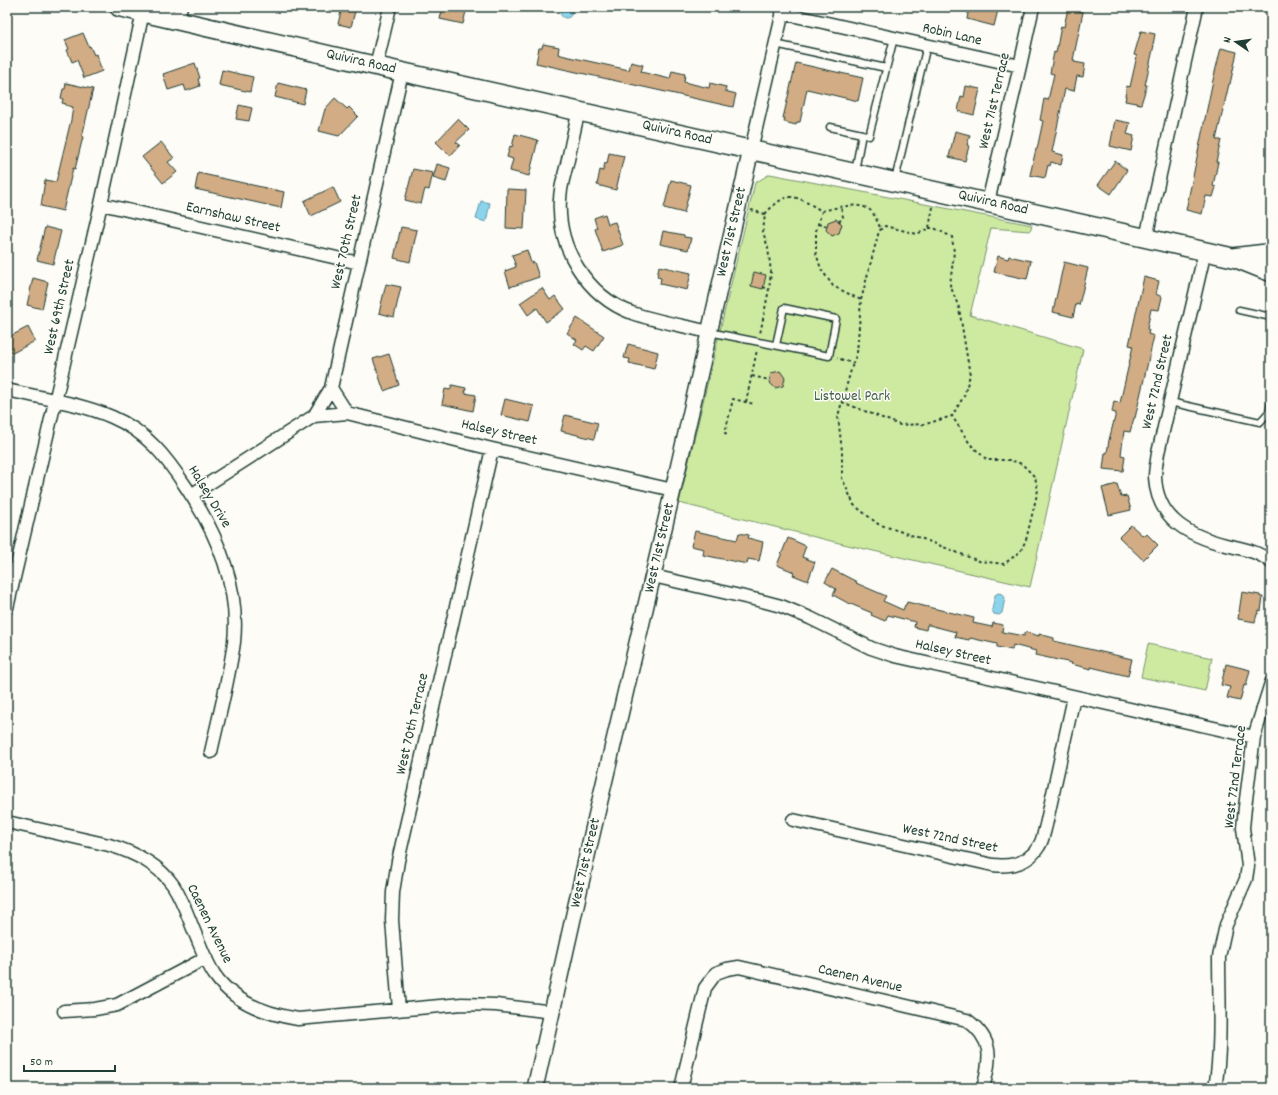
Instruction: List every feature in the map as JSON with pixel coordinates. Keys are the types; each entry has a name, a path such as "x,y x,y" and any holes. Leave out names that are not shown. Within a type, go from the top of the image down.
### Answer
{"main road":[{"name":"Quivira Road","path":"119,7 143,12 179,14 376,66 1235,258 1271,272"},
{"name":"Quivira Road","path":"1235,258 1271,253"}],"street":[{"path":"376,66 390,7"},
{"name":"West 71st Terrace","path":"988,202 1020,66 1032,7"},
{"path":"1146,238 1197,7"},
{"name":"Robin Lane","path":"783,10 894,38 1020,66"},
{"name":"West 71st Street","path":"535,1088 589,847 673,490 783,10"},
{"name":"West 69th Street","path":"7,608 101,204 143,12"},
{"name":"West 70th Street","path":"191,495 314,416 331,388 402,72"},
{"path":"578,111 562,184 560,200 563,235 569,251 581,274 597,291 615,304 632,313 709,332"},
{"name":"Earnshaw Street","path":"101,204 359,263"},
{"name":"West 72nd Street","path":"1205,251 1158,453 1156,477 1158,494 1164,508 1172,519 1185,529 1201,538 1254,552 1271,562"},
{"path":"331,388 348,413"},
{"name":"Halsey Drive","path":"7,390 87,408 113,417 132,428 151,442 168,460 209,523 227,568 233,596 235,618 234,641 229,672 211,752"},
{"name":"West 70th Street","path":"314,416 348,413"},
{"name":"Halsey Street","path":"348,413 492,449 673,490"},
{"name":"West 70th Terrace","path":"399,1010 392,920 393,892 398,861 492,449"},
{"name":"Halsey Street","path":"653,576 781,606 810,618 871,648 895,656 1254,737"},
{"name":"West 72nd Terrace","path":"1215,1088 1219,1044 1219,958 1226,925 1246,879 1248,866 1243,828 1254,737 1271,683"},
{"name":"West 72nd Street","path":"793,820 993,865 1004,866 1018,864 1031,857 1040,845 1046,825 1074,697"},
{"name":"Caenen Avenue","path":"7,822 124,849 144,860 161,872 172,884 184,903 197,938 214,974 227,988 243,1001 259,1010 278,1016 298,1019 462,1004 489,1005 553,1012"},
{"path":"64,1011 95,1009 117,1005 206,958"},
{"name":"Caenen Avenue","path":"681,1088 705,988 716,973 739,967 967,1020 984,1036 989,1051 988,1070 983,1088"}],"lane":[{"path":"830,127 869,136 894,38"},
{"path":"775,44 886,68"},
{"path":"895,181 927,45"},
{"path":"854,172 862,134"},
{"path":"709,332 829,356 836,319 784,308 776,345"},
{"path":"1239,310 1271,317"},
{"path":"1170,402 1260,422 1269,412 1271,403"}],"path":[{"path":"763,287 769,289 771,272 768,248 762,232 765,214 776,203 790,196 800,199 822,211 841,207 860,206 871,211 881,229"},
{"path":"839,222 843,217 841,207"},
{"path":"929,228 933,207"},
{"path":"751,210 765,214"},
{"path":"822,211 816,231 816,253 821,269 833,286 861,300"},
{"path":"818,224 827,226"},
{"path":"842,402 900,425 926,424 952,416 964,396 970,375 959,308 950,286 954,252 952,237 934,228 929,228 917,234 885,226 879,231 861,300 857,353 853,363 838,416 842,451 842,478 854,505 878,524 923,539 979,561 1004,564 1020,552 1026,540 1038,490 1035,477 1022,464 1010,460 987,460 970,444 952,416"},
{"path":"829,356 853,363"},
{"path":"752,376 769,380"},
{"path":"727,434 725,433 733,399 754,404"}],"green space":[{"name":"Listowel Park","path":"770,174 1032,225 1030,231 991,228 970,315 1083,349 1030,587 839,543 679,503 755,183"},
{"path":"1148,644 1212,658 1205,691 1141,677"}],"water":[{"path":"564,6 568,6 572,12 568,18 564,18 560,14 560,10"},
{"path":"481,201 490,203 486,222 476,219"},
{"path":"998,593 1003,594 1005,598 1002,613 999,615 994,614 992,610 995,595"}],"building":[{"path":"342,7 356,7 351,27 338,24"},
{"path":"443,7 467,7 463,24 440,19"},
{"path":"969,7 984,7 998,10 994,26 967,19"},
{"path":"1068,8 1083,12 1073,60 1075,60 1074,62 1085,64 1083,77 1077,76 1074,91 1065,89 1052,152 1063,155 1061,165 1051,162 1050,166 1048,165 1045,178 1030,175 1043,121 1040,120 1044,99 1048,100 1054,74 1050,73 1054,52 1056,53 1061,26 1064,27"},
{"path":"1141,31 1155,34 1145,85 1147,85 1141,104 1125,101 1125,96 1127,86 1130,87 1137,56 1134,55"},
{"path":"83,33 89,47 90,46 94,55 96,54 102,71 84,78 77,60 72,62 65,40"},
{"path":"543,44 559,47 558,54 565,56 629,70 631,62 643,65 641,72 670,79 672,71 685,74 684,82 709,88 710,83 726,87 725,91 736,94 733,107 536,63 539,48 542,48"},
{"path":"1221,48 1237,52 1216,140 1221,140 1213,186 1216,187 1213,197 1206,196 1202,214 1186,210"},
{"path":"195,63 200,78 198,79 200,86 186,91 184,85 168,90 163,74"},
{"path":"796,63 863,78 858,101 807,89 800,122 797,122 796,125 784,122 785,118 783,118"},
{"path":"222,70 253,77 250,92 219,85"},
{"path":"66,83 93,89 83,137 75,169 73,168 63,211 41,206 45,180 56,182 71,120 73,107 62,103 63,99 61,98"},
{"path":"278,83 306,90 303,104 275,97"},
{"path":"966,86 980,89 974,115 958,111 961,96 964,97"},
{"path":"335,98 347,109 349,107 358,116 339,136 319,131 325,109"},
{"path":"239,105 252,108 249,121 236,119"},
{"path":"458,119 469,130 456,142 460,145 450,156 436,142"},
{"path":"1115,120 1130,123 1127,134 1134,136 1131,151 1110,146"},
{"path":"955,131 970,135 965,161 949,157"},
{"path":"515,134 538,140 529,176 510,171 513,159 507,157 510,146 512,147"},
{"path":"161,142 174,158 168,162 177,172 163,183 142,157"},
{"path":"609,153 624,156 616,190 597,185 600,170 603,171 605,163 607,164"},
{"path":"1115,161 1127,170 1111,194 1098,185"},
{"path":"437,164 450,168 446,182 433,178"},
{"path":"413,169 433,173 429,190 425,189 421,204 405,200"},
{"path":"198,173 284,192 281,208 195,189"},
{"path":"671,180 691,185 684,213 664,208"},
{"path":"333,187 340,202 311,216 304,201"},
{"path":"507,189 526,190 524,229 506,228"},
{"path":"605,214 608,224 615,222 623,245 603,252 595,229 597,228 594,218"},
{"path":"836,219 842,224 839,233 832,236 826,230 828,222"},
{"path":"45,227 61,231 53,264 37,260"},
{"path":"401,227 417,230 410,262 394,258"},
{"path":"663,231 684,235 684,237 691,238 688,250 660,244"},
{"path":"527,250 531,263 534,262 539,277 510,287 505,271 516,267 512,255"},
{"path":"998,256 1008,259 1009,256 1031,261 1027,279 994,272"},
{"path":"1064,262 1088,268 1079,305 1076,304 1073,317 1053,312"},
{"path":"659,266 691,273 687,290 660,284 661,278 657,277"},
{"path":"754,272 766,275 763,289 751,286"},
{"path":"1144,277 1159,281 1156,294 1162,297 1159,310 1151,309 1147,329 1149,330 1148,334 1154,336 1135,418 1130,432 1124,431 1121,455 1125,456 1123,471 1103,469 1105,453 1107,453 1116,413 1112,412 1114,401 1120,403 1133,346 1129,345"},
{"path":"33,278 48,282 42,309 27,305"},
{"path":"386,284 401,287 394,317 379,313"},
{"path":"542,288 550,300 555,296 565,309 546,322 537,308 528,315 520,303"},
{"path":"577,318 604,336 594,351 586,346 583,350 574,344 577,340 567,333"},
{"path":"28,327 35,341 7,356 7,338"},
{"path":"628,344 658,352 654,369 629,363 630,359 624,358"},
{"path":"389,354 399,385 384,391 373,359"},
{"path":"780,371 785,378 783,386 775,388 769,382 771,373"},
{"path":"452,385 466,388 465,393 476,395 473,411 442,404 445,389 450,390"},
{"path":"505,399 534,406 530,422 501,415"},
{"path":"565,415 598,423 594,439 561,431"},
{"path":"1117,484 1121,497 1127,496 1131,510 1109,515 1102,488"},
{"path":"1131,525 1142,535 1143,534 1145,536 1147,534 1158,545 1143,560 1119,537"},
{"path":"695,531 737,540 739,533 749,535 748,538 763,542 759,561 748,559 747,564 703,555 704,549 691,546"},
{"path":"788,538 806,546 802,557 815,562 808,581 793,575 794,572 777,565"},
{"path":"832,569 857,582 856,583 886,596 883,601 903,610 907,602 974,618 973,623 992,627 993,623 1003,625 1002,632 1024,636 1025,632 1039,636 1039,634 1054,638 1054,641 1132,659 1128,676 1091,667 1091,669 1071,664 1072,663 1035,655 1036,651 1013,645 1012,650 997,647 997,644 970,638 969,640 955,637 956,632 929,625 927,625 926,630 914,627 915,622 888,615 885,621 871,615 872,613 833,595 836,589 825,582"},
{"path":"1242,592 1260,595 1260,597 1263,597 1261,611 1259,610 1255,622 1238,619"},
{"path":"1226,664 1250,670 1240,701 1227,698 1230,687 1221,685"}]}
